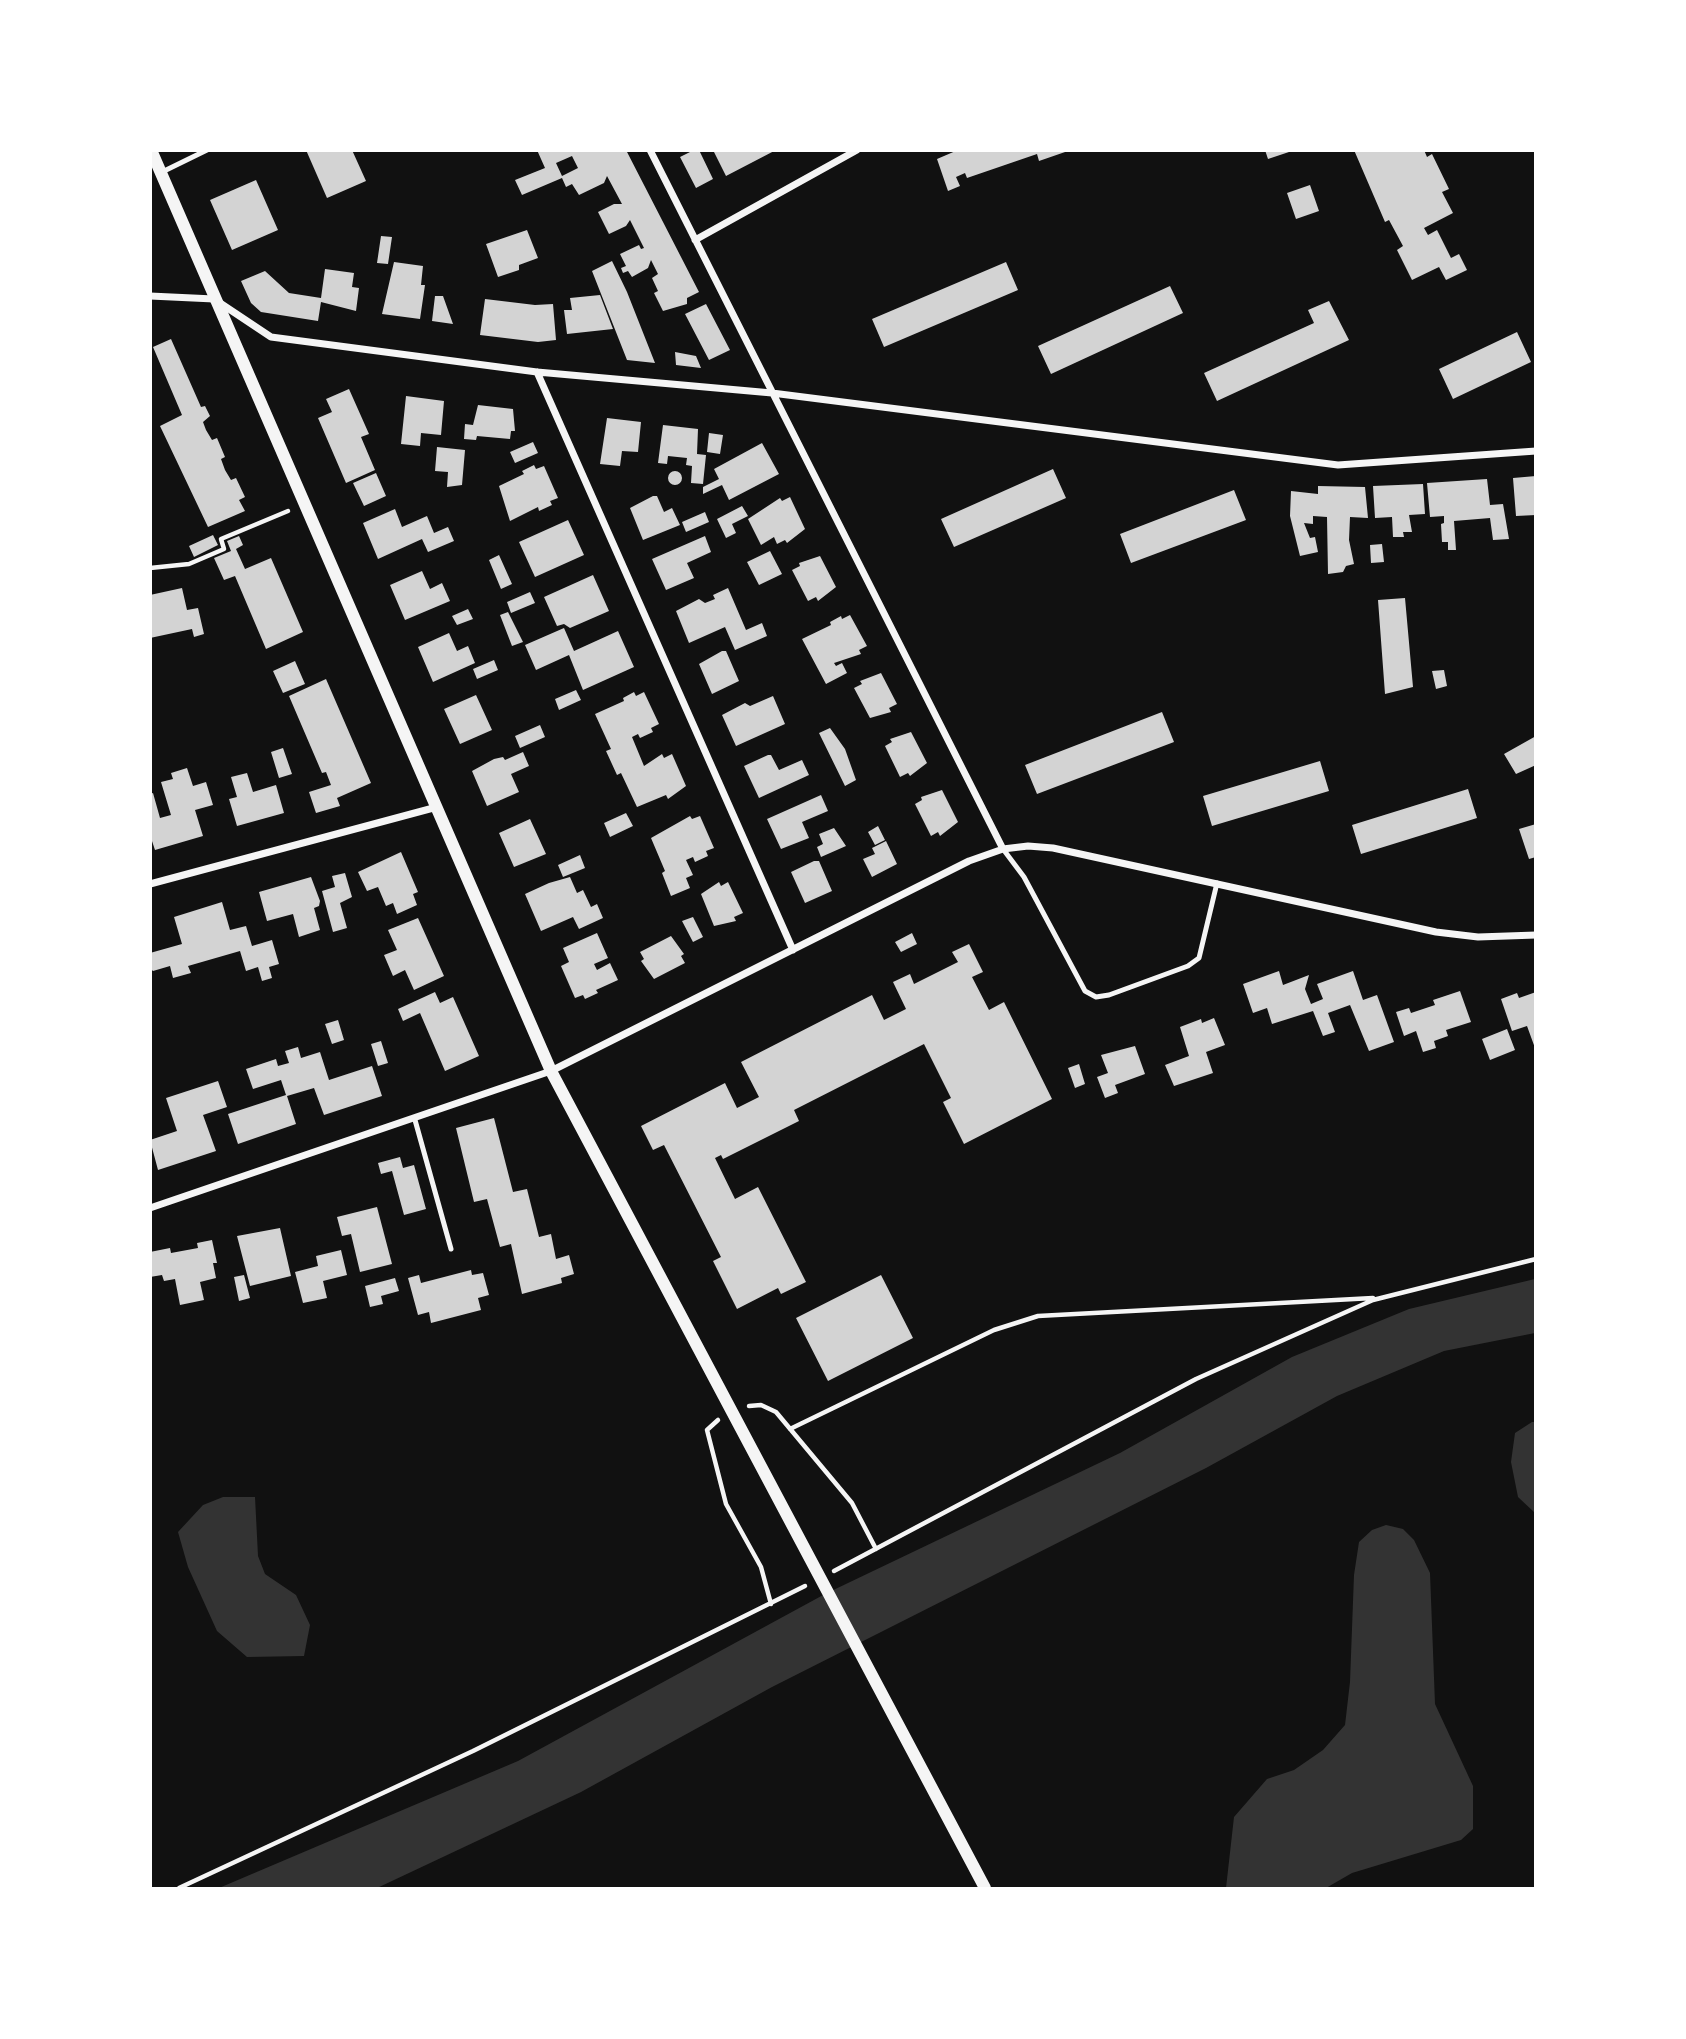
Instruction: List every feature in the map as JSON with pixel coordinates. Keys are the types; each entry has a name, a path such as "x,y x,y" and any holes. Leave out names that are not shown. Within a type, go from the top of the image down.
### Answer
{"street":[{"path":"151,150 551,1072 985,1888"},
{"path":"650,150 1003,849"},
{"path":"695,240 857,150"},
{"path":"150,296 214,299 271,337 537,372 772,393 1338,465 1535,452"},
{"path":"537,372 793,950"},
{"path":"150,884 438,807"},
{"path":"150,1208 551,1072 969,861 1003,849 1028,846 1053,848 1436,932 1478,937 1535,935"}],"lane":[{"path":"160,173 207,150"},
{"path":"1003,849 1024,877 1085,991 1096,997 1109,995 1188,966 1199,958 1217,883"},
{"path":"415,1120 451,1249"}],"path":[{"path":"150,568 189,564 224,549 221,539 304,504"},
{"path":"832,1572 1196,1379 1382,1297 1535,1259"},
{"path":"790,1429 994,1330 1038,1316 1382,1297"},
{"path":"771,1604 761,1567 726,1504 707,1430 730,1407 761,1405 776,1412 852,1503 876,1549"},
{"path":"178,1888 472,1751 808,1584"}],"shaded area":[{"path":"1535,1279 1535,1333 1444,1351 1337,1396 1206,1468 772,1687 581,1792 377,1888 219,1888 518,1761 825,1594 1120,1453 1292,1357 1409,1309"},
{"path":"1536,1422 1535,1513 1518,1497 1511,1462 1515,1433"},
{"path":"223,1497 255,1497 258,1556 265,1574 296,1595 310,1625 304,1656 247,1657 217,1631 188,1567 178,1532 203,1505"},
{"path":"1386,1525 1403,1529 1414,1540 1430,1573 1435,1704 1473,1786 1473,1829 1461,1840 1352,1873 1326,1888 1226,1888 1234,1817 1267,1779 1294,1770 1323,1750 1345,1725 1350,1682 1354,1575 1359,1542 1372,1530"}],"building":[{"path":"306,150 352,150 366,181 327,198"},
{"path":"537,150 626,150 699,292 687,298 687,304 663,311 654,293 658,291 652,278 658,274 651,260 648,268 632,277 628,271 623,273 621,268 626,266 620,254 639,245 641,249 644,248 630,220 626,226 609,234 598,212 614,204 622,204 607,176 604,183 579,195 572,184 566,187 562,178 522,195 515,180 545,168","holes":["572,156 578,168 562,176 556,163"]},
{"path":"699,150 713,179 696,188 680,157"},
{"path":"713,150 776,150 726,176"},
{"path":"958,150 1068,151 1039,161 1037,154 967,178 965,173 956,177 960,186 948,191 937,159"},
{"path":"1265,150 1292,150 1292,151 1268,159"},
{"path":"1354,150 1424,150 1427,157 1432,154 1449,189 1442,192 1453,213 1424,228 1428,235 1437,230 1451,258 1459,254 1467,270 1446,280 1439,267 1412,280 1397,250 1403,246 1389,220 1385,222"},
{"path":"256,180 278,230 232,250 210,200"},
{"path":"1310,185 1319,211 1296,219 1287,193"},
{"path":"527,230 538,258 519,265 519,270 498,277 486,244"},
{"path":"381,236 392,237 388,264 377,263"},
{"path":"612,261 655,363 627,360 592,271"},
{"path":"394,262 423,266 421,285 425,285 420,319 382,314"},
{"path":"1006,262 1018,290 884,347 872,319"},
{"path":"325,269 354,273 352,287 359,288 356,311 321,302 318,321 261,312 251,303 241,281 265,271 289,293 321,298"},
{"path":"1170,286 1183,313 1051,374 1038,346"},
{"path":"600,295 613,329 567,334 564,310 572,310 570,298"},
{"path":"435,296 443,296 453,324 432,321"},
{"path":"485,299 535,305 553,304 556,340 538,342 480,335"},
{"path":"1329,301 1349,340 1217,401 1204,373 1314,323 1308,310"},
{"path":"706,304 730,350 709,360 685,314"},
{"path":"1517,332 1531,362 1453,399 1439,369"},
{"path":"171,339 201,407 205,406 210,416 203,422 206,430 212,440 217,438 225,457 221,459 225,470 231,480 236,478 245,497 239,500 245,511 208,527 160,426 182,415 153,347"},
{"path":"675,352 696,356 701,368 676,365"},
{"path":"349,389 369,434 361,437 375,470 346,483 318,418 332,412 326,399"},
{"path":"406,396 444,401 441,435 421,433 420,446 401,444"},
{"path":"478,405 513,409 515,431 511,431 510,439 477,436 476,440 464,439 465,424 473,425"},
{"path":"607,418 641,422 638,452 622,451 620,466 600,464"},
{"path":"663,425 698,429 697,454 706,455 703,484 691,483 692,466 686,465 687,458 668,456 667,464 658,463"},
{"path":"709,433 723,435 720,454 707,452"},
{"path":"533,442 538,453 515,463 510,452"},
{"path":"762,443 779,474 729,500 722,485 703,494 703,487 719,479 714,469"},
{"path":"437,447 465,450 462,485 447,487 448,472 435,471"},
{"path":"534,465 536,469 544,466 558,498 550,501 552,505 539,511 538,507 510,521 499,486 524,474 522,471"},
{"path":"1053,469 1066,498 954,547 941,519"},
{"path":"672,471 678,471 682,478 678,485 672,485 668,481 668,475"},
{"path":"376,473 386,496 364,506 353,483"},
{"path":"1536,476 1536,515 1516,516 1513,478"},
{"path":"1487,479 1490,505 1503,504 1509,539 1493,540 1490,518 1454,521 1456,550 1448,550 1448,542 1442,542 1441,524 1444,523 1444,516 1430,517 1427,483"},
{"path":"1423,484 1425,514 1409,515 1412,532 1403,532 1404,537 1393,537 1392,517 1375,518 1373,486"},
{"path":"1318,486 1365,487 1368,518 1350,517 1349,540 1354,564 1346,566 1343,572 1328,574 1327,517 1313,516 1313,524 1304,523 1310,538 1315,537 1318,552 1300,556 1290,516 1291,491 1318,494"},
{"path":"1234,490 1246,520 1131,563 1120,534"},
{"path":"657,496 664,512 672,508 680,525 643,540 630,508"},
{"path":"790,497 805,529 787,543 785,540 777,544 774,537 761,545 748,519 780,498 782,501"},
{"path":"742,506 748,516 732,524 736,533 726,538 717,519"},
{"path":"395,509 402,527 427,516 434,533 448,527 454,541 428,552 422,539 378,559 363,523"},
{"path":"705,512 709,522 686,532 682,522"},
{"path":"568,520 584,555 535,577 519,542"},
{"path":"213,535 218,545 194,557 189,546"},
{"path":"239,536 243,545 236,549 245,569 271,558 303,632 266,649 235,576 224,580 214,558 231,551 227,541"},
{"path":"705,536 711,552 687,563 694,578 666,590 652,559"},
{"path":"1382,544 1384,562 1371,563 1370,545"},
{"path":"770,551 782,574 759,585 747,562"},
{"path":"499,555 512,584 501,589 489,560"},
{"path":"820,556 836,587 818,601 816,597 808,601 792,570 800,566 799,563"},
{"path":"422,571 430,589 442,583 450,601 405,620 390,585"},
{"path":"593,575 609,611 570,628 564,624 557,626 544,597"},
{"path":"182,588 187,610 198,608 204,634 194,637 192,629 150,638 150,595"},
{"path":"728,588 746,630 762,623 767,636 735,650 725,627 689,643 676,611 699,599 705,603 715,599 713,595"},
{"path":"530,592 535,603 511,613 507,602"},
{"path":"1405,598 1413,687 1385,694 1378,600"},
{"path":"468,609 473,619 457,625 452,616"},
{"path":"508,612 523,642 512,646 500,615"},
{"path":"850,615 867,646 859,650 861,654 834,663 836,666 842,663 847,673 826,684 802,639 831,625 830,622 841,616 842,619"},
{"path":"564,628 574,651 618,631 634,667 583,690 569,655 536,670 525,645"},
{"path":"449,633 457,651 468,646 475,663 433,682 418,647"},
{"path":"726,651 739,681 712,694 699,664"},
{"path":"494,660 498,670 477,679 473,669"},
{"path":"295,661 305,684 283,693 273,671"},
{"path":"1444,670 1447,686 1436,689 1432,671"},
{"path":"881,673 897,704 889,708 891,712 870,718 854,688 862,684 860,681"},
{"path":"326,679 371,783 337,798 340,806 316,813 309,792 331,785 326,772 322,773 289,696"},
{"path":"576,690 581,700 559,710 555,699"},
{"path":"634,692 636,696 644,692 659,724 651,728 653,732 640,738 638,734 632,737 644,766 662,754 664,758 672,754 686,786 668,799 666,795 637,807 621,773 617,775 606,751 611,749 595,714 624,701 623,698"},
{"path":"476,695 492,730 460,744 444,709"},
{"path":"773,696 785,724 736,746 722,715 745,703 750,706"},
{"path":"1162,712 1174,742 1037,794 1025,765"},
{"path":"540,725 545,737 520,748 515,736"},
{"path":"830,728 845,749 856,780 845,786 819,733"},
{"path":"911,732 927,763 910,776 908,773 900,777 885,746 892,742 890,739"},
{"path":"1536,736 1536,765 1516,774 1504,754"},
{"path":"283,748 292,774 279,778 271,752"},
{"path":"523,752 529,766 511,774 519,792 487,806 472,771 494,759 503,757 505,760"},
{"path":"771,755 779,770 802,760 809,775 759,798 744,766"},
{"path":"1320,761 1329,791 1212,826 1203,796"},
{"path":"187,768 193,786 206,782 213,805 195,810 203,836 155,850 150,835 150,794 153,793 160,818 171,815 161,782 173,779 171,773"},
{"path":"247,773 253,792 276,785 284,813 237,826 229,799 237,797 231,777"},
{"path":"1468,789 1477,818 1361,854 1352,825"},
{"path":"942,790 958,822 940,836 938,832 931,836 915,804 922,800 921,797"},
{"path":"821,795 828,811 802,822 809,838 781,849 767,819"},
{"path":"626,813 633,826 610,837 604,823"},
{"path":"690,816 692,819 700,816 714,848 706,851 708,856 695,862 693,857 686,860 693,875 686,878 690,888 671,896 662,873 665,871 651,838"},
{"path":"530,819 546,854 514,867 499,833"},
{"path":"1536,824 1536,857 1529,859 1519,829"},
{"path":"878,826 885,840 875,845 868,832"},
{"path":"834,828 846,846 821,857 817,847 823,844 819,834"},
{"path":"886,841 897,864 872,877 863,859 875,854 872,848"},
{"path":"401,852 418,892 413,894 417,905 397,914 393,903 386,906 378,887 367,891 358,872"},
{"path":"580,855 585,868 563,877 558,865"},
{"path":"819,861 832,891 805,903 791,872"},
{"path":"345,873 352,897 340,903 347,928 333,932 322,891 335,887 332,876"},
{"path":"311,877 320,901 319,906 314,908 320,930 299,937 293,914 267,921 259,892"},
{"path":"570,877 577,893 583,890 591,907 597,904 603,918 579,929 573,917 541,931 525,894"},
{"path":"719,882 721,886 728,882 743,913 734,917 736,921 714,926 701,894"},
{"path":"222,902 230,930 246,926 252,946 272,940 279,964 269,967 272,978 262,981 258,967 246,971 240,951 188,966 191,973 173,978 170,966 153,971 150,968 150,953 182,944 174,917"},
{"path":"693,917 703,937 693,942 682,921"},
{"path":"418,918 444,976 414,990 405,970 393,976 384,955 397,950 388,930"},
{"path":"597,933 608,958 594,964 597,970 610,963 618,980 596,990 598,993 585,999 583,995 575,998 561,966 569,962 563,948"},
{"path":"912,933 917,944 901,952 895,942"},
{"path":"671,936 684,954 681,956 685,963 654,979 641,961 644,959 640,952"},
{"path":"969,944 983,972 972,977 989,1010 1004,1002 1052,1099 964,1144 943,1102 951,1098 924,1044 794,1110 799,1121 723,1159 721,1155 715,1158 735,1199 758,1187 806,1282 781,1294 778,1288 737,1309 713,1261 721,1257 664,1145 653,1150 641,1126 725,1083 737,1108 759,1097 741,1062 872,995 884,1020 906,1009 893,982 910,974 914,984 958,962 952,952"},
{"path":"1279,971 1283,985 1309,975 1305,989 1311,1004 1323,999 1317,984 1353,971 1363,1000 1377,995 1394,1042 1369,1051 1350,1005 1328,1013 1335,1032 1323,1036 1313,1011 1272,1024 1267,1008 1253,1013 1243,984"},
{"path":"1460,991 1471,1022 1446,1030 1448,1036 1434,1041 1436,1048 1423,1052 1416,1031 1404,1036 1396,1012 1409,1008 1411,1013 1435,1005 1433,1000"},
{"path":"435,992 440,1003 453,997 479,1056 445,1071 420,1013 403,1021 398,1009"},
{"path":"1536,992 1535,1048 1527,1026 1512,1031 1501,999 1517,993 1519,998"},
{"path":"1214,1018 1225,1045 1206,1052 1213,1073 1174,1086 1165,1065 1189,1056 1180,1027 1201,1019 1202,1023"},
{"path":"338,1020 344,1040 332,1044 325,1024"},
{"path":"1507,1029 1515,1050 1490,1060 1482,1039"},
{"path":"381,1041 388,1063 378,1066 371,1044"},
{"path":"1135,1046 1145,1074 1115,1085 1118,1093 1105,1098 1097,1077 1108,1073 1101,1055"},
{"path":"298,1047 301,1058 320,1052 329,1080 372,1066 382,1096 324,1115 314,1088 287,1096 296,1124 238,1144 228,1114 286,1095 281,1080 253,1089 246,1069 276,1059 278,1066 289,1063 285,1051"},
{"path":"1079,1064 1085,1084 1075,1088 1068,1068"},
{"path":"218,1081 227,1107 203,1115 216,1151 158,1170 150,1140 177,1131 166,1098"},
{"path":"494,1118 513,1192 527,1189 539,1237 551,1234 556,1259 569,1255 574,1274 561,1278 562,1283 522,1294 511,1244 500,1247 487,1199 474,1202 456,1128"},
{"path":"400,1157 403,1168 414,1165 426,1209 404,1215 392,1171 381,1174 378,1163"},
{"path":"377,1207 392,1264 360,1272 351,1234 342,1236 337,1217"},
{"path":"280,1228 291,1276 250,1286 237,1236"},
{"path":"212,1240 217,1263 213,1263 216,1278 200,1282 204,1300 180,1305 175,1279 164,1281 162,1275 150,1277 150,1252 170,1248 171,1253 198,1248 197,1243"},
{"path":"341,1250 347,1275 323,1281 327,1298 303,1303 295,1272 318,1266 316,1256"},
{"path":"471,1270 472,1275 483,1273 489,1295 478,1298 481,1310 431,1323 429,1312 418,1315 408,1278 419,1275 421,1283"},
{"path":"244,1275 250,1298 239,1301 234,1277"},
{"path":"881,1275 913,1338 828,1381 796,1318"},
{"path":"395,1278 399,1291 381,1296 383,1304 370,1307 365,1286"}]}
